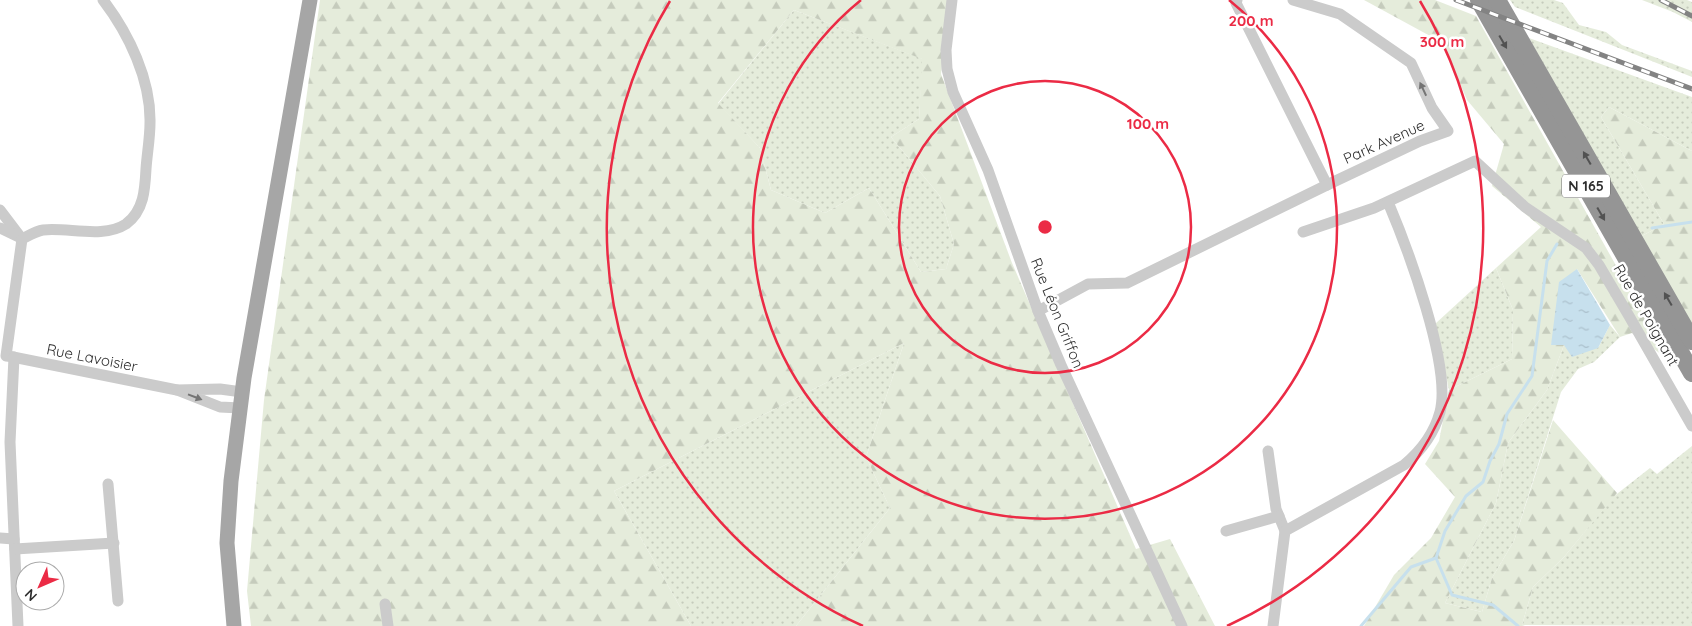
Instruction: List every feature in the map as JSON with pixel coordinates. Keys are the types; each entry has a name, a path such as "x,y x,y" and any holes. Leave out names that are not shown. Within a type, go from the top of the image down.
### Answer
{"highway":[{"name":"N 165","path":"1479,0 1692,373"},
{"name":"N 165","path":"1497,0 1692,341"}],"main road":[{"path":"234,626 227,543 230,481 242,392 310,0"}],"street":[{"path":"22,239 41,230 110,230 126,224 138,212 144,192 150,122 146,93 134,52 116,18 103,0"},
{"name":"Rue Léon Griffon","path":"952,0 946,50 947,69 953,92 988,170 1038,311 1182,626"},
{"path":"1237,0 1236,3 1260,56 1327,184"},
{"name":"Park Avenue","path":"1038,311 1088,284 1127,282 1327,184 1420,141 1448,131 1432,108 1411,63 1340,14 1293,0"},
{"name":"Rue de Poignant","path":"1388,202 1475,161 1525,207 1586,248 1599,265 1626,309 1692,426"},
{"path":"1285,531 1404,465 1417,454 1431,435 1440,411 1441,384 1437,351 1388,202 1304,232"},
{"path":"0,210 22,239 6,356 18,626"},
{"path":"0,228 22,239"},
{"name":"Rue Lavoisier","path":"6,356 178,390 220,407 240,408"},
{"name":"Rue Lavoisier","path":"178,390 220,389 242,392"},
{"path":"1268,451 1279,516 1285,531 1273,626"},
{"path":"108,484 118,601"},
{"path":"1226,531 1279,516"},
{"path":"0,538 14,544 114,543"},
{"path":"385,604 388,626"}],"green space":[{"path":"320,0 949,0 941,74 1012,263 1136,549 1170,539 1215,626 796,626 890,508 866,457 904,343 614,491 691,626 251,626 247,591 264,400","holes":["794,10 922,59 919,119 891,137 940,196 954,244 946,269 921,272 869,188 825,213 771,190 760,148 718,103"]},
{"path":"1364,0 1435,0 1476,16 1669,360 1632,333 1620,337 1577,269 1551,345 1564,345 1547,390 1508,443 1496,503 1445,603 1482,612 1492,578 1514,541 1553,420 1617,493 1564,557 1533,587 1522,625 1525,626 1364,626 1394,575 1431,538 1455,497 1425,464 1439,441 1449,390 1512,359 1513,310 1496,268 1541,227 1492,186 1504,144 1467,100 1443,43"},
{"path":"1510,0 1554,0 1563,3 1579,25 1606,32 1622,45 1692,71 1692,77 1515,7"},
{"path":"1642,0 1687,0 1692,2 1692,22 1673,12"},
{"path":"794,10 923,59 919,119 891,137 940,196 954,244 946,269 921,272 869,188 825,213 771,190 760,148 718,104"},
{"path":"1529,38 1692,97 1692,151 1609,107 1601,117 1664,224 1640,237"},
{"path":"1609,107 1692,151 1692,328 1640,237 1664,224 1601,117"},
{"path":"1496,268 1513,310 1512,359 1449,390 1435,324"},
{"path":"1610,325 1620,337 1594,362 1578,369 1561,392 1514,541 1492,578 1482,612 1445,603 1496,503 1508,443 1547,390 1564,345 1598,348"},
{"path":"904,343 866,457 890,508 796,626 691,626 614,491"},
{"path":"1692,446 1692,626 1522,625 1533,587 1564,557 1613,497 1650,468 1657,474"}],"water":[{"path":"1577,269 1610,325 1598,348 1572,357 1564,345 1551,345 1559,282"}],"waterway":[{"path":"1652,228 1692,222"},
{"path":"1518,626 1493,605 1452,595 1436,558 1445,531 1466,496 1483,482 1490,461 1499,444 1507,414 1532,376 1547,261 1557,244"},
{"path":"1361,626 1411,567 1436,558"}],"railway":[{"path":"1456,0 1692,89"},
{"path":"1661,0 1692,16"}]}
